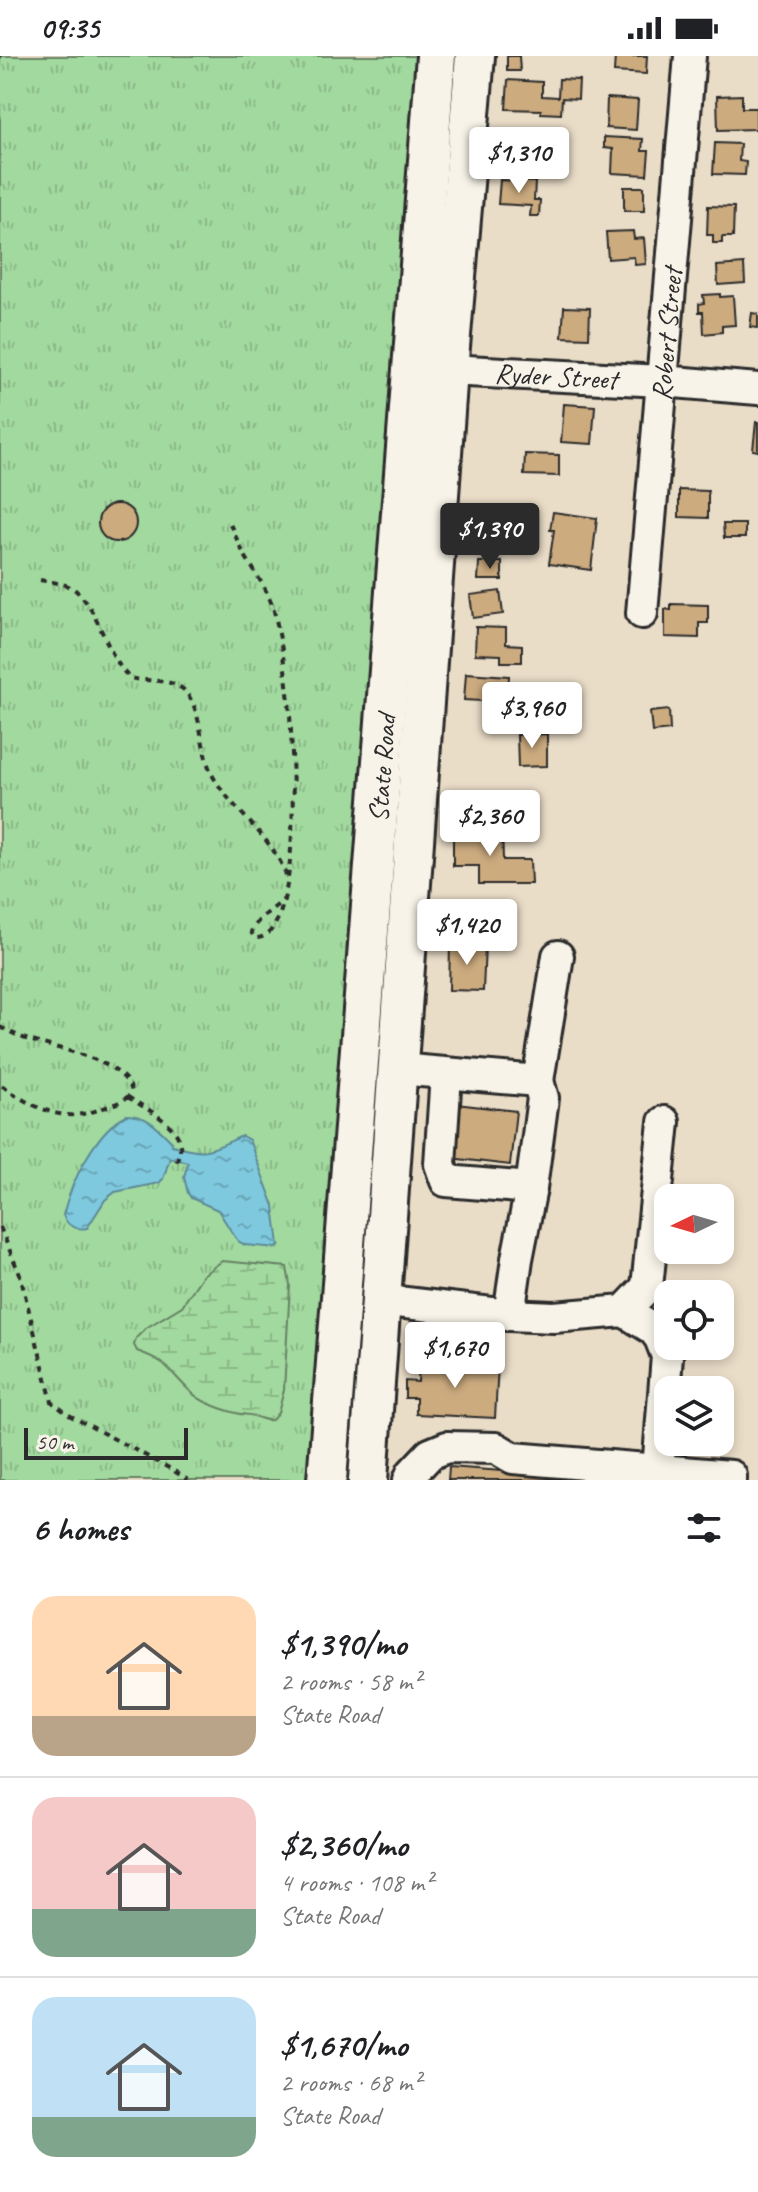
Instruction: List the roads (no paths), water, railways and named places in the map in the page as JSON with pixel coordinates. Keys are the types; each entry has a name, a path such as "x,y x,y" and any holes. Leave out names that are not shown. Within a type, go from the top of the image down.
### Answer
{"main road":[{"name":"State Road","path":"327,1480 436,56"},
{"name":"State Road","path":"368,1480 448,370 475,56"},
{"path":"341,1297 380,1300"}],"street":[{"name":"Robert Street","path":"642,613 690,56"},
{"name":"Ryder Street","path":"448,370 758,389"},
{"path":"509,1315 531,1188 543,1098 538,1081 558,956"},
{"path":"398,1069 538,1081"},
{"path":"446,1074 440,1164 446,1181 531,1188"},
{"path":"624,1311 647,1287 664,1122"},
{"path":"380,1300 509,1315 554,1317 624,1311 653,1329 667,1356 658,1470"},
{"path":"409,1480 430,1454 447,1447 496,1448 513,1458 731,1476 731,1480"}],"water":[{"path":"127,1115 146,1120 161,1131 172,1145 184,1148 201,1151 242,1136 249,1140 274,1206 277,1248 245,1245 238,1241 218,1210 191,1198 184,1177 188,1162 170,1158 159,1183 115,1192 105,1200 87,1228 69,1224 63,1215 86,1158 105,1132"}]}
